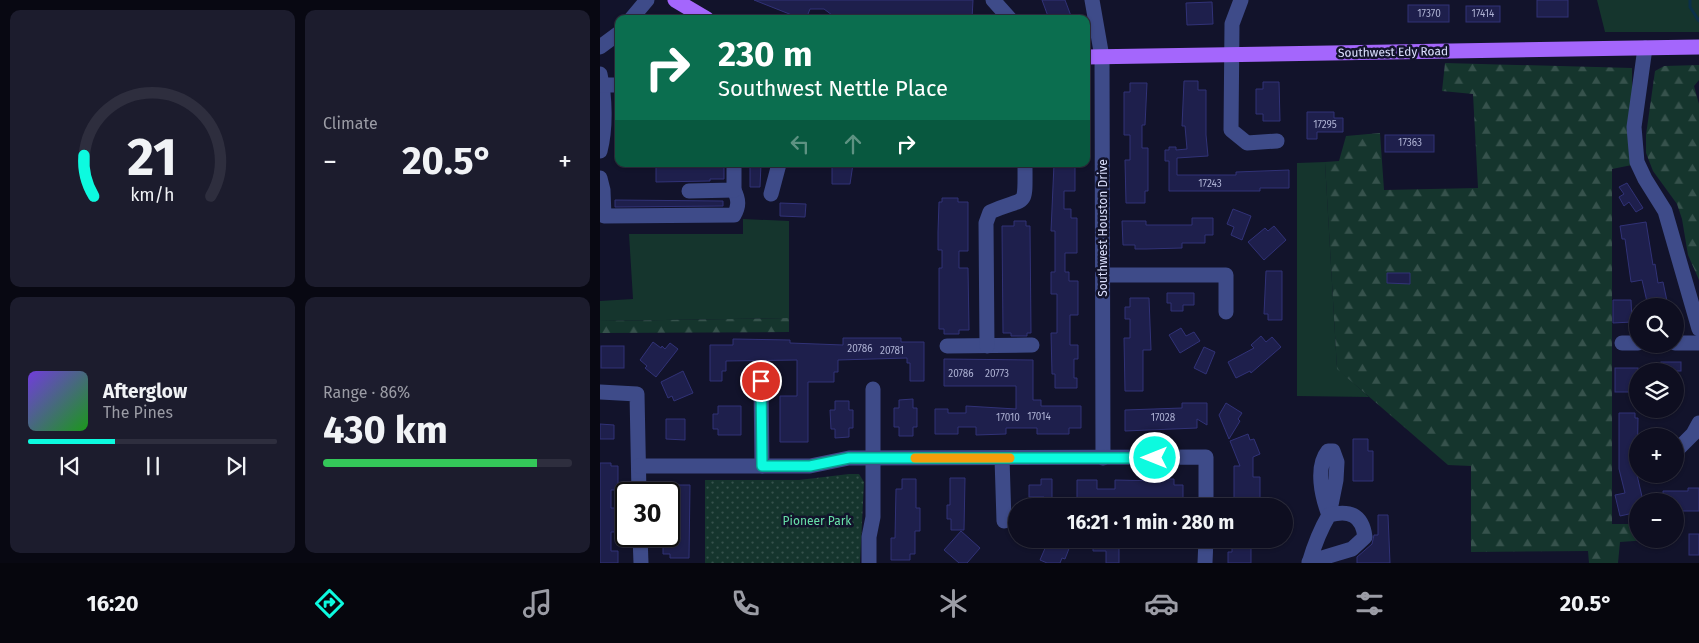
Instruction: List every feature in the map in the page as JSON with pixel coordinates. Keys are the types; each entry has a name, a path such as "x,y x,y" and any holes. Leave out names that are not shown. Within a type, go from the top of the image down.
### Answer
{"main road":[{"path":"675,0 701,15"},
{"name":"Southwest Edy Road","path":"1090,57 1699,48"}],"street":[{"path":"635,15 647,0"},
{"path":"993,0 1006,15"},
{"name":"Southwest Houston Drive","path":"1092,0 1099,29 1102,57 1103,458"},
{"path":"1241,0 1233,19 1231,130 1247,143 1277,141"},
{"path":"600,47 615,36"},
{"path":"1645,48 1634,127 1637,162 1665,211 1699,329"},
{"path":"600,151 602,141 601,80 615,84"},
{"path":"600,178 603,190 604,216 734,216 738,208 738,198 734,190 734,167"},
{"path":"771,194 778,167"},
{"path":"986,346 986,223 990,212 1020,202 1025,196 1025,167"},
{"path":"689,191 734,190"},
{"path":"1104,275 1226,275 1226,312"},
{"path":"1622,343 1629,343"},
{"path":"1684,343 1699,343"},
{"path":"947,346 1032,346"},
{"path":"761,381 762,466"},
{"path":"869,563 869,538 873,518 873,389"},
{"path":"600,392 637,394 639,482"},
{"path":"1684,443 1693,434 1699,423"},
{"path":"639,466 810,466 849,458 1206,457 1206,498"},
{"path":"1002,458 1004,521"},
{"path":"1342,511 1356,516 1364,526 1365,536 1352,549 1309,562 1329,515 1342,511"},
{"path":"640,547 640,563"},
{"path":"1206,548 1206,563"}],"green space":[{"path":"1597,0 1699,0 1699,32 1605,32"},
{"path":"1445,63 1632,68 1632,165 1612,169 1612,524 1629,524 1629,541 1620,542 1618,563 1589,563 1588,551 1471,552 1471,466 1448,465 1337,369 1325,162 1339,161 1346,136 1380,133 1384,190 1478,188 1473,94 1442,91"},
{"path":"1699,65 1699,80 1694,86 1699,104 1699,280 1688,255 1682,219 1677,204 1653,171 1646,153 1646,135 1655,71 1664,66"},
{"path":"1325,162 1337,368 1369,397 1297,396 1297,163"},
{"path":"743,219 789,221 789,318 600,321 600,301 633,299 629,234 743,234"},
{"path":"789,318 789,332 600,333 600,321"},
{"name":"Pioneer Park","path":"859,474 864,482 860,563 705,563 705,480 799,480"}],"building":[{"path":"754,0 973,0 972,15 832,15 824,9 810,9 808,15 792,15"},
{"path":"1042,0 1065,0 1071,15 1048,15"},
{"path":"1537,0 1568,0 1568,17 1537,17"},
{"path":"1212,2 1213,24 1187,25 1186,3"},
{"path":"1408,5 1449,5 1449,22 1408,22"},
{"path":"1466,6 1500,6 1500,22 1466,22"},
{"path":"1184,81 1198,81 1198,90 1206,90 1208,156 1177,158 1177,175 1236,175 1236,172 1289,170 1289,188 1260,188 1260,191 1169,191 1169,161 1165,161 1165,150 1169,150 1169,147 1176,147 1176,150 1187,149 1185,126 1182,126"},
{"path":"1263,82 1279,82 1280,121 1263,121 1263,114 1256,114 1256,89 1263,89"},
{"path":"1130,83 1147,83 1145,125 1142,125 1142,148 1148,148 1148,191 1145,191 1145,203 1126,203 1125,160 1130,160 1130,135 1124,135 1124,92 1130,92"},
{"path":"1307,112 1334,112 1334,118 1343,118 1343,132 1317,132 1317,139 1307,139"},
{"path":"1385,135 1434,135 1434,152 1385,152"},
{"path":"656,167 724,167 724,179 656,182"},
{"path":"750,167 761,167 760,187 750,187"},
{"path":"832,167 853,167 850,184 832,184"},
{"path":"1054,167 1075,167 1075,191 1064,191 1064,209 1071,209 1071,218 1077,218 1077,253 1065,253 1065,272 1069,272 1069,281 1078,281 1078,315 1070,315 1070,345 1078,345 1078,359 1074,359 1074,378 1077,378 1077,388 1055,388 1055,374 1052,374 1051,333 1057,333 1057,294 1051,294 1051,272 1055,272 1055,231 1051,231"},
{"path":"1627,183 1643,208 1636,212 1629,202 1624,206 1619,197 1624,194 1619,187"},
{"path":"942,198 958,198 958,202 968,202 968,251 959,251 959,268 968,268 969,330 959,330 959,334 944,334 944,329 939,329 939,268 942,268 942,250 938,250 938,232 939,202 942,202"},
{"path":"615,200 723,201 723,206 615,207"},
{"path":"780,203 806,204 805,217 780,216"},
{"path":"1233,209 1251,216 1242,240 1231,235 1234,227 1227,224"},
{"path":"1192,218 1213,218 1213,235 1205,235 1205,243 1182,243 1182,248 1146,249 1135,249 1135,245 1123,245 1122,221 1146,221 1146,225 1192,225"},
{"path":"1014,221 1026,221 1026,226 1030,226 1031,333 1027,333 1027,336 1011,336 1011,333 1003,333 1002,226 1014,226"},
{"path":"1646,222 1653,265 1655,264 1658,283 1663,282 1666,298 1646,298 1642,280 1631,282 1625,239 1622,239 1620,226"},
{"path":"1274,226 1286,240 1264,260 1248,242 1265,228 1268,231"},
{"path":"1266,271 1282,271 1282,320 1268,320 1268,314 1264,314"},
{"path":"1387,273 1410,273 1410,284 1387,283"},
{"path":"1167,293 1194,293 1194,305 1183,305 1183,311 1171,311 1171,303 1167,303"},
{"path":"1130,298 1149,298 1151,350 1143,350 1143,391 1125,391 1124,338 1130,338 1130,319 1125,319 1125,307 1130,307"},
{"path":"1613,300 1629,300 1629,322 1613,323"},
{"path":"1181,328 1186,336 1194,332 1200,341 1180,353 1169,335"},
{"path":"1261,336 1266,342 1272,337 1281,347 1251,373 1250,371 1236,378 1228,362 1254,348 1251,345"},
{"path":"843,338 901,338 901,342 924,342 924,381 910,381 910,363 907,363 907,358 838,360 838,372 834,372 834,382 808,382 808,442 780,442 780,396 797,396 797,360 726,361 726,371 722,371 722,381 710,381 710,345 733,345 733,339 790,340 790,343 843,345"},
{"path":"653,342 665,349 670,343 678,349 656,377 645,368 647,366 640,360"},
{"path":"601,346 624,346 624,368 601,368"},
{"path":"1204,347 1215,352 1206,374 1194,368"},
{"path":"944,359 1033,360 1033,400 1041,400 1041,406 1081,406 1081,428 1069,428 1069,434 1037,434 1037,428 1006,428 1006,434 976,435 976,427 958,427 958,434 935,434 935,409 948,409 948,413 966,413 966,406 1016,409 1016,386 944,386"},
{"path":"1661,362 1681,362 1681,363"},
{"path":"1615,368 1629,368 1629,392 1615,392"},
{"path":"683,371 693,393 674,401 672,396 668,398 661,382"},
{"path":"913,399 913,408 917,408 917,427 913,427 913,436 899,436 899,427 894,427 894,408 899,408 899,400"},
{"path":"835,401 849,401 849,410 853,410 853,428 849,428 849,437 835,438 835,429 831,429 830,410 835,410"},
{"path":"1182,403 1207,403 1207,425 1197,419 1197,428 1125,431 1125,410 1182,408"},
{"path":"1226,403 1242,413 1238,419 1240,421 1229,439 1219,415"},
{"path":"718,406 741,406 741,435 718,435 718,429 713,429 713,414 718,414"},
{"path":"1619,413 1629,413 1629,418 1638,418 1638,428 1629,428 1629,483 1639,483 1641,493 1629,493 1629,514 1620,516 1615,495 1625,493 1619,469"},
{"path":"666,419 685,419 685,440 666,439"},
{"path":"600,424 614,425 614,439 600,439"},
{"path":"1248,434 1250,440 1254,439 1260,454 1253,457 1253,477 1260,477 1260,498 1234,498 1234,466 1240,466 1230,441"},
{"path":"1353,439 1368,439 1368,451 1373,451 1373,481 1353,481"},
{"path":"600,463 611,463 611,466 618,466 618,482 615,482 615,490 611,490 611,508 615,508 615,532 611,532 611,551 618,551 618,563 600,563"},
{"path":"950,478 965,478 964,530 951,530 951,519 947,519 947,505 950,505"},
{"path":"902,479 916,479 916,508 920,508 920,531 915,531 915,554 910,554 910,560 891,560 891,538 895,538 896,489 902,489"},
{"path":"1041,479 1052,479 1052,498 1029,497 1029,485 1041,485"},
{"path":"1162,479 1174,479 1174,485 1183,485 1183,498 1077,498 1077,480 1097,480 1097,489 1115,489 1115,480 1162,481"},
{"path":"680,485 690,485 689,558 670,558 670,554 663,554 663,547 680,547"},
{"path":"1688,488 1699,488 1699,511 1684,511 1684,493 1663,493 1663,491 1688,491"},
{"path":"1378,515 1388,515 1390,563 1357,563 1357,557 1372,544 1374,535 1378,535"},
{"path":"961,531 980,548 967,563 959,563 944,550"},
{"path":"1689,534 1699,534 1699,555 1689,555"},
{"path":"1045,548 1069,548 1065,559 1062,558 1060,563 1047,563 1040,560"},
{"path":"1093,548 1119,548 1119,563 1106,563 1106,551 1093,551"},
{"path":"1232,548 1251,548 1251,563 1228,563 1228,552 1232,552"}],"waterway":[{"path":"1690,0 1690,7 1699,21"}],"slow traffic":[{"path":"915,458 1010,458"}],"route":[{"path":"761,381 762,466 810,466 849,458 1155,458"}]}
